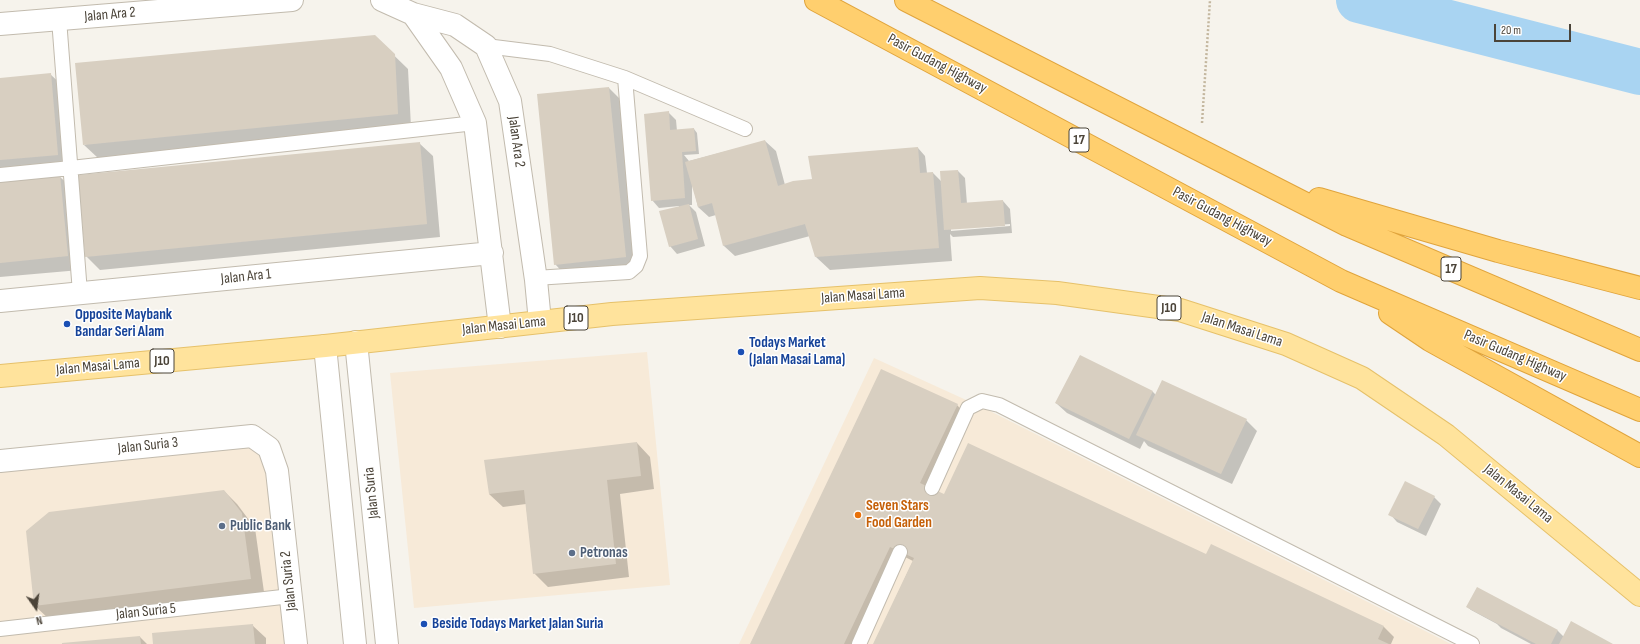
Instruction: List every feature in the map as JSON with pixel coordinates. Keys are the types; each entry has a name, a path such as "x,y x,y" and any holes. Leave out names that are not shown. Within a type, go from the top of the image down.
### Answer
{"highway":[{"name":"Pasir Gudang Highway","path":"816,0 1341,281 1640,410"},
{"name":"17","path":"906,0 1347,225 1640,350"},
{"path":"1264,182 1484,247 1640,288"},
{"path":"1341,281 1430,340 1640,456"}],"main road":[{"name":"Jalan Masai Lama","path":"0,376 325,346 612,314 980,288 1057,293 1180,310 1286,344 1362,378 1446,435 1640,595"}],"street":[{"name":"Jalan Ara 2","path":"0,24 209,4 292,0"},
{"path":"382,0 413,14 455,25 486,46"},
{"path":"413,14 451,68 475,123 500,327"},
{"name":"Jalan Ara 2","path":"486,46 510,101 540,322"},
{"name":"Jalan Ara 1","path":"0,301 492,253"},
{"name":"Jalan Suria","path":"356,342 387,644"},
{"path":"325,346 355,644"},
{"name":"Jalan Suria 3","path":"0,461 252,436 269,448 277,471"},
{"name":"Jalan Suria 2","path":"277,471 292,596 296,644"}],"lane":[{"path":"60,19 80,293"},
{"path":"486,46 550,54 625,78 745,129"},
{"path":"535,278 628,272 636,266 640,256 625,78"},
{"path":"0,175 475,123"},
{"path":"932,488 968,408 982,401 999,405 1472,644"},
{"path":"859,644 900,552"},
{"name":"Jalan Suria 5","path":"0,629 292,596"}],"path":[{"path":"1200,150 1210,0"}],"shaded area":[{"path":"647,352 670,585 414,608 390,373"},
{"path":"874,358 986,409 1451,644 739,644"},
{"path":"277,443 289,476 305,644 0,644 0,451"}],"building":[{"path":"375,35 395,54 398,114 83,145 75,63"},
{"path":"51,73 58,155 0,160 0,78"},
{"path":"609,87 626,257 554,265 537,94"},
{"path":"669,111 670,130 694,128 696,151 682,152 685,198 651,201 644,114"},
{"path":"765,140 778,186 793,181 812,179 808,156 918,147 920,173 933,172 939,248 815,257 805,224 723,246 712,203 698,207 685,162"},
{"path":"420,142 427,224 85,257 78,175"},
{"path":"958,170 961,203 1003,200 1005,226 944,230 940,171"},
{"path":"60,175 68,256 0,263 0,180"},
{"path":"689,204 698,239 669,247 659,211"},
{"path":"1080,355 1153,391 1129,439 1055,403"},
{"path":"881,369 958,404 920,483 944,494 968,443 1206,554 1211,544 1384,626 1378,639 1389,644 873,644 914,558 890,547 844,644 750,644"},
{"path":"1162,380 1247,419 1221,474 1136,435"},
{"path":"637,442 641,476 607,480 616,564 533,574 524,490 489,494 484,460"},
{"path":"1405,481 1435,496 1418,529 1388,515"},
{"path":"224,490 242,513 251,579 34,606 26,531 49,512"},
{"path":"1477,587 1558,630 1551,644 1536,644 1466,607"},
{"path":"1571,621 1613,644 1559,644"},
{"path":"253,624 255,644 153,644 152,633"},
{"path":"140,636 141,644 62,644 62,643"}],"waterway":[{"path":"1359,0 1640,72"}],"place":[{"name":"Opposite Maybank Bandar Seri Alam","path":"67,324"},
{"name":"Todays Market (Jalan Masai Lama)","path":"741,352"},
{"name":"Seven Stars Food Garden","path":"858,515"},
{"name":"Public Bank","path":"222,526"},
{"name":"Petronas","path":"572,553"},
{"name":"Beside Todays Market Jalan Suria","path":"424,624"}]}
